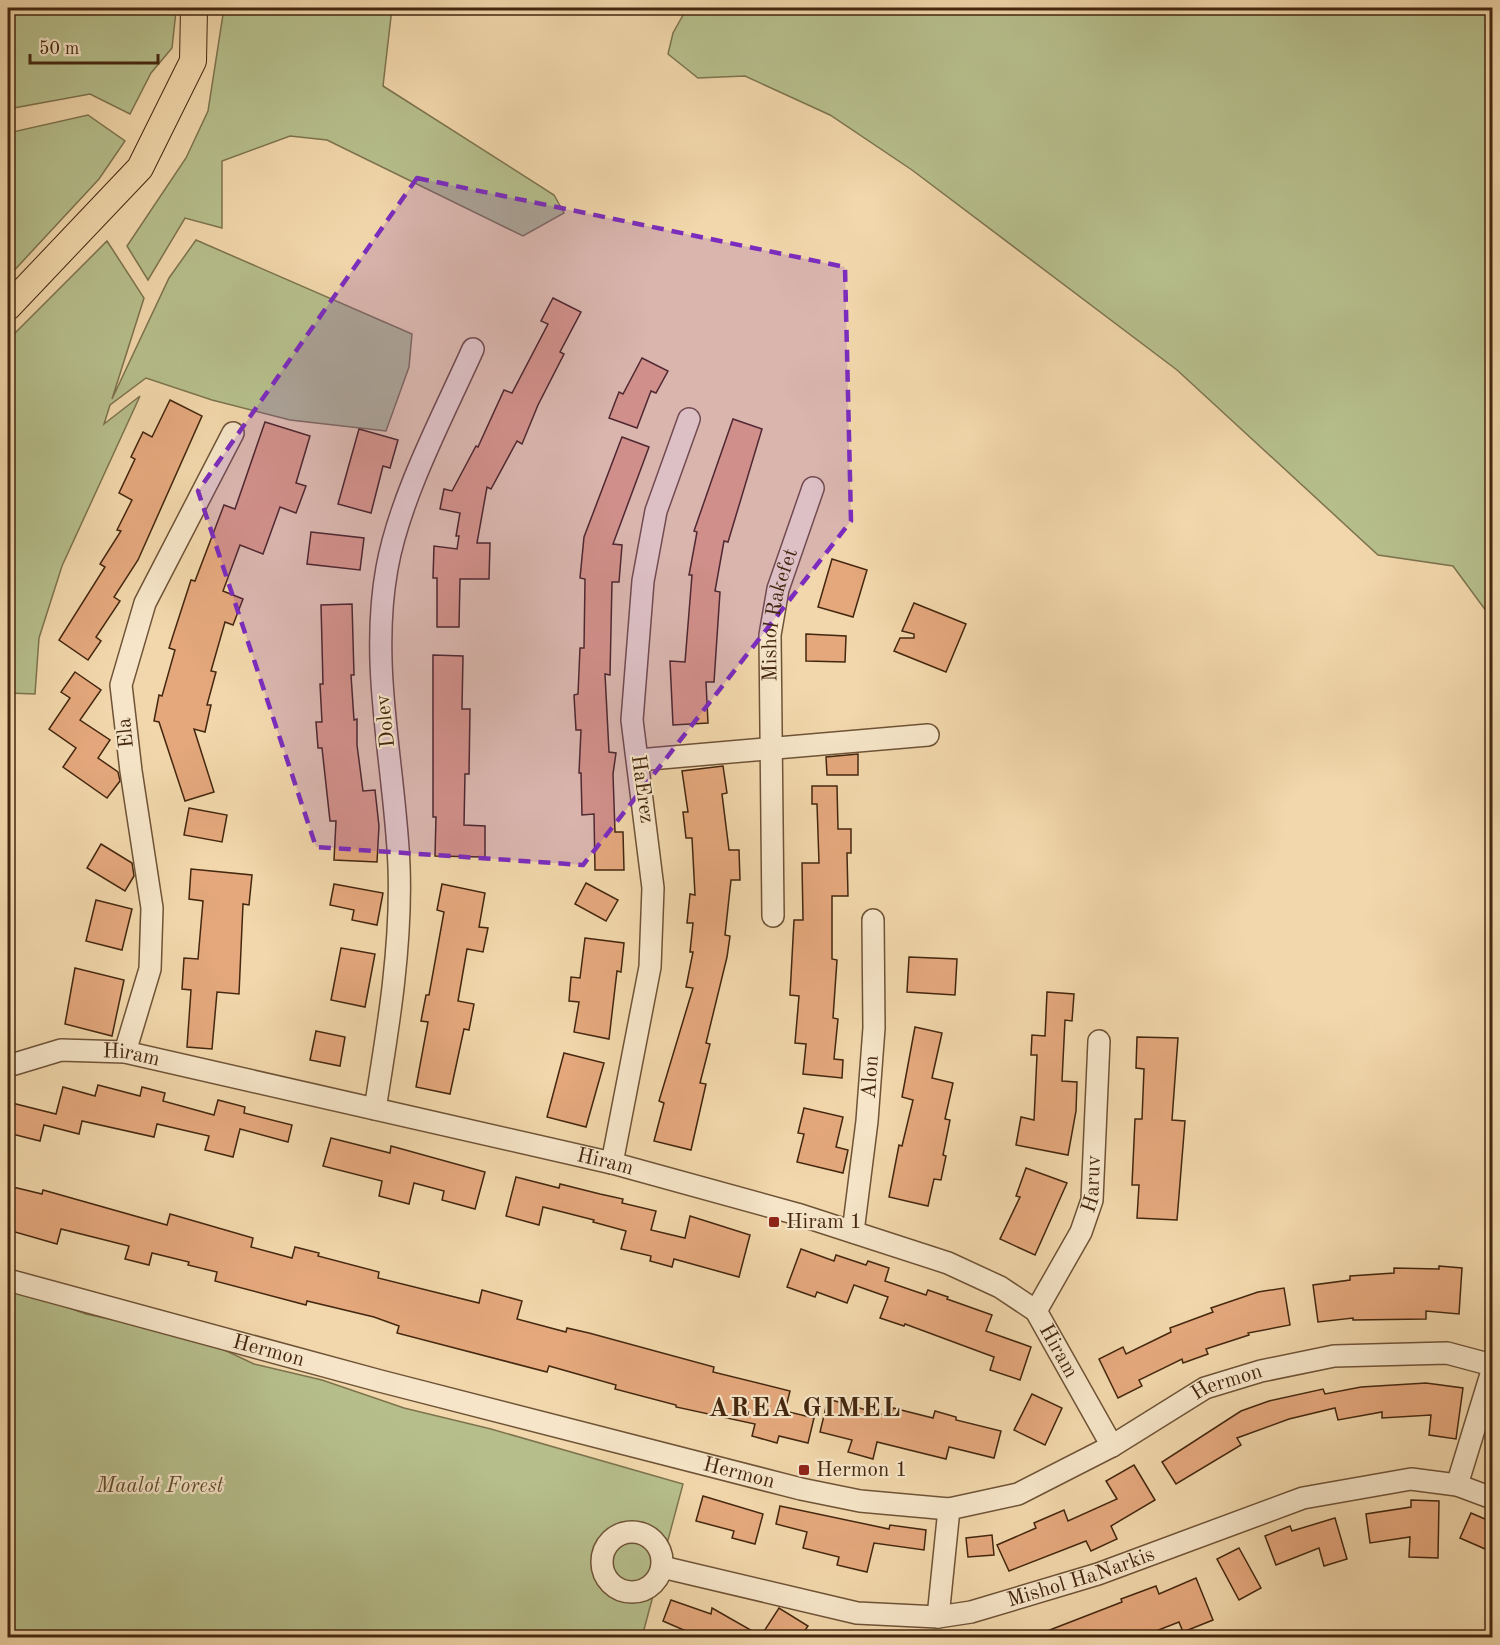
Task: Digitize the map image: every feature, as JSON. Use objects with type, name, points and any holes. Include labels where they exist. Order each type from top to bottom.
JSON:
[{"type":"main road","points":[[8,307],[140,168],[193,61],[194,8]]},
{"type":"street","name":"Dolev","points":[[375,1109],[388,1031],[399,867],[381,686],[382,610],[387,567],[409,497],[473,349]]},
{"type":"street","name":"HaErez","points":[[612,1163],[650,967],[653,888],[632,720],[643,581],[657,511],[689,420]]},
{"type":"street","name":"Ela","points":[[125,1052],[150,969],[152,908],[131,771],[121,685],[145,603],[233,434]]},
{"type":"street","name":"Mishol Rakefet","points":[[773,916],[770,635],[778,590],[813,488]]},
{"type":"street","points":[[638,760],[928,735]]},
{"type":"street","name":"Alon","points":[[854,1232],[867,1121],[874,1028],[873,920]]},
{"type":"street","name":"Haruv","points":[[1036,1311],[1081,1233],[1092,1200],[1099,1041]]},
{"type":"street","name":"Hiram","points":[[8,1066],[61,1050],[125,1052],[612,1163],[854,1232],[948,1263],[1000,1287],[1036,1311],[1112,1446]]},
{"type":"street","name":"Hermon","points":[[8,1280],[391,1384],[801,1489],[860,1501],[949,1509],[1018,1494],[1112,1446],[1205,1388],[1261,1371],[1334,1356],[1424,1353],[1447,1353],[1492,1365]]},
{"type":"street","points":[[1457,1485],[1492,1371]]},
{"type":"street","name":"Mishol HaNarkis","points":[[662,1567],[857,1612],[938,1617],[971,1612],[1098,1574],[1303,1498],[1411,1479],[1457,1485],[1492,1498]]},
{"type":"street","points":[[938,1617],[949,1509]]},
{"type":"highlighted area","points":[[417,178],[845,267],[851,521],[583,865],[316,847],[198,491]]},
{"type":"green space","points":[[8,8],[170,8],[176,11],[172,48],[151,73],[130,114],[90,94],[8,109]]},
{"type":"green space","points":[[224,8],[392,8],[383,86],[554,195],[564,213],[523,236],[327,140],[290,136],[222,161],[222,228],[185,218],[148,280],[127,246],[186,158],[208,111]]},
{"type":"green space","points":[[687,8],[1492,8],[1492,619],[1453,566],[1378,555],[1177,370],[912,170],[830,115],[745,76],[698,78],[668,54],[673,33]]},
{"type":"green space","points":[[88,115],[125,141],[99,179],[8,277],[8,133]]},
{"type":"green space","points":[[196,240],[412,334],[409,367],[386,431],[290,420],[212,400],[146,378],[110,405],[104,424],[140,396],[62,566],[39,638],[35,694],[8,693],[8,340],[107,241],[144,298],[112,399],[169,278]]},
{"type":"green space","name":"Maalot Forest","points":[[8,1286],[86,1314],[201,1339],[254,1364],[322,1380],[404,1408],[491,1429],[683,1484],[642,1637],[8,1638]]},
{"type":"building","points":[[553,298],[581,312],[560,352],[564,354],[538,405],[522,444],[517,441],[491,489],[487,487],[477,543],[490,543],[489,579],[460,579],[459,627],[437,627],[437,578],[433,578],[434,546],[457,549],[459,536],[456,536],[460,513],[440,509],[444,489],[452,491],[476,446],[478,447],[504,390],[512,393],[548,324],[541,321]]},
{"type":"building","points":[[642,358],[668,371],[656,393],[651,391],[637,428],[609,418],[619,392],[623,394]]},
{"type":"building","points":[[170,400],[202,416],[138,560],[114,597],[120,601],[96,637],[101,641],[88,660],[59,640],[105,567],[100,564],[121,531],[117,530],[132,500],[119,493],[135,459],[131,457],[143,432],[152,437]]},
{"type":"building","points":[[733,419],[762,429],[728,542],[724,541],[715,591],[720,592],[714,682],[706,682],[708,723],[673,725],[670,661],[685,662],[692,575],[689,575],[697,532],[694,531]]},
{"type":"building","points":[[265,422],[310,436],[296,483],[306,486],[296,513],[280,507],[263,554],[240,545],[223,591],[243,599],[233,625],[225,622],[211,671],[216,672],[207,705],[211,705],[205,732],[194,729],[214,792],[185,801],[159,722],[154,721],[159,695],[162,696],[175,650],[169,648],[191,580],[195,581],[224,505],[235,509]]},
{"type":"building","points":[[359,429],[398,440],[390,468],[383,466],[371,513],[338,504]]},
{"type":"building","points":[[622,437],[649,447],[613,544],[622,545],[619,582],[612,582],[610,675],[605,674],[609,752],[616,753],[613,774],[615,832],[623,832],[624,870],[595,870],[594,814],[582,815],[581,773],[579,773],[581,730],[576,730],[574,695],[578,694],[580,648],[584,648],[585,579],[580,578],[584,537]]},
{"type":"building","points":[[311,532],[364,538],[360,570],[307,564]]},
{"type":"building","points":[[832,559],[867,570],[853,617],[818,607]]},
{"type":"building","points":[[914,603],[966,624],[946,672],[894,651],[900,638],[914,638],[914,634],[902,631]]},
{"type":"building","points":[[352,604],[354,675],[351,675],[354,720],[357,719],[357,745],[363,791],[375,790],[379,826],[377,862],[334,860],[336,821],[330,821],[322,748],[318,748],[316,722],[322,722],[320,684],[323,684],[321,605]]},
{"type":"building","points":[[806,634],[846,636],[845,662],[806,661]]},
{"type":"building","points":[[433,655],[463,656],[462,709],[470,709],[469,774],[465,774],[464,825],[485,826],[485,857],[435,856]]},
{"type":"building","points":[[75,672],[101,690],[80,720],[110,740],[98,758],[118,772],[120,781],[107,798],[63,767],[76,748],[49,729],[70,698],[61,692]]},
{"type":"building","points":[[858,754],[858,775],[827,775],[826,757]]},
{"type":"building","points":[[723,766],[727,793],[722,794],[729,850],[739,850],[740,880],[731,880],[725,935],[730,936],[727,957],[706,1043],[710,1044],[700,1083],[706,1084],[691,1150],[654,1141],[664,1103],[659,1101],[693,988],[686,987],[693,952],[690,952],[693,923],[687,923],[690,894],[695,895],[692,838],[686,838],[683,812],[688,812],[682,771]]},
{"type":"building","points":[[812,786],[837,786],[838,829],[851,829],[851,853],[847,853],[848,896],[832,896],[832,959],[837,960],[833,1018],[838,1019],[834,1059],[843,1060],[842,1078],[803,1074],[806,1044],[795,1043],[799,996],[790,995],[794,920],[803,920],[802,863],[819,863],[817,804],[812,804]]},
{"type":"building","points":[[189,808],[227,815],[222,842],[184,835]]},
{"type":"building","points":[[101,844],[132,863],[134,876],[125,891],[87,868]]},
{"type":"building","points":[[191,869],[252,875],[249,905],[243,904],[239,994],[217,992],[212,1049],[187,1047],[191,990],[182,989],[184,958],[198,959],[203,901],[189,899]]},
{"type":"building","points":[[586,883],[618,900],[606,921],[575,904]]},
{"type":"building","points":[[334,884],[383,893],[377,925],[352,920],[354,910],[330,905]]},
{"type":"building","points":[[442,884],[485,893],[479,927],[488,928],[483,952],[467,949],[458,1001],[474,1004],[469,1030],[464,1029],[450,1094],[416,1087],[428,1022],[421,1021],[426,995],[429,995],[444,912],[437,910]]},
{"type":"building","points":[[96,900],[132,909],[122,950],[86,941]]},
{"type":"building","points":[[585,938],[624,943],[621,972],[617,971],[609,1039],[574,1032],[579,1002],[569,1001],[571,977],[580,978]]},
{"type":"building","points":[[341,948],[375,954],[365,1007],[331,1000]]},
{"type":"building","points":[[909,957],[957,959],[955,995],[907,992]]},
{"type":"building","points":[[75,968],[124,980],[112,1036],[65,1024]]},
{"type":"building","points":[[1047,992],[1074,994],[1072,1021],[1065,1020],[1062,1081],[1077,1082],[1076,1111],[1068,1155],[1016,1145],[1021,1117],[1034,1120],[1037,1055],[1031,1055],[1032,1035],[1045,1036]]},
{"type":"building","points":[[915,1027],[942,1033],[932,1078],[953,1083],[945,1119],[950,1120],[943,1155],[946,1156],[941,1180],[934,1179],[928,1206],[889,1197],[899,1145],[902,1146],[913,1100],[902,1097]]},
{"type":"building","points":[[316,1031],[345,1037],[340,1066],[310,1060]]},
{"type":"building","points":[[1137,1037],[1178,1038],[1172,1120],[1185,1121],[1177,1220],[1137,1218],[1139,1185],[1132,1185],[1135,1119],[1142,1119],[1144,1069],[1136,1068]]},
{"type":"building","points":[[564,1053],[604,1063],[586,1127],[547,1117]]},
{"type":"building","points":[[98,1085],[140,1096],[142,1087],[165,1093],[163,1101],[214,1115],[218,1100],[245,1107],[244,1113],[292,1125],[288,1142],[240,1129],[233,1157],[205,1150],[209,1136],[157,1124],[154,1137],[82,1121],[79,1134],[44,1125],[40,1141],[8,1133],[8,1102],[56,1114],[63,1087],[95,1096]]},
{"type":"building","points":[[804,1108],[843,1117],[836,1147],[848,1150],[843,1173],[797,1162],[804,1134],[798,1133]]},
{"type":"building","points":[[331,1138],[390,1153],[391,1146],[485,1172],[475,1209],[442,1200],[444,1191],[414,1183],[409,1204],[379,1196],[382,1181],[323,1166]]},
{"type":"building","points":[[1026,1168],[1067,1183],[1035,1255],[1000,1239],[1020,1197],[1016,1196]]},
{"type":"building","points":[[516,1177],[559,1188],[560,1184],[623,1199],[622,1203],[656,1211],[651,1230],[685,1238],[690,1216],[750,1235],[739,1277],[674,1259],[672,1267],[650,1261],[651,1256],[621,1249],[626,1231],[593,1222],[594,1220],[543,1207],[539,1225],[506,1216]]},
{"type":"building","points":[[13,1187],[42,1194],[43,1190],[167,1225],[170,1214],[253,1238],[251,1247],[292,1258],[295,1247],[319,1253],[318,1256],[379,1272],[378,1278],[479,1303],[482,1290],[522,1301],[517,1319],[566,1332],[567,1328],[589,1333],[714,1367],[713,1372],[790,1391],[785,1411],[814,1418],[808,1443],[779,1436],[777,1443],[752,1436],[755,1424],[676,1407],[676,1405],[615,1389],[616,1385],[549,1366],[547,1372],[397,1333],[399,1326],[374,1317],[307,1301],[306,1305],[215,1281],[217,1272],[188,1265],[189,1262],[152,1253],[149,1265],[125,1259],[129,1246],[61,1229],[57,1244],[8,1230],[8,1207]]},
{"type":"building","points":[[801,1249],[834,1261],[836,1255],[866,1265],[868,1261],[889,1268],[885,1281],[926,1295],[928,1290],[992,1315],[986,1331],[1031,1347],[1020,1380],[990,1370],[994,1357],[905,1324],[904,1326],[880,1318],[888,1297],[854,1285],[847,1303],[817,1292],[815,1297],[787,1287]]},
{"type":"building","points":[[1439,1266],[1462,1268],[1459,1314],[1426,1311],[1426,1319],[1353,1320],[1353,1318],[1318,1322],[1313,1285],[1350,1280],[1350,1276],[1394,1273],[1394,1268],[1439,1269]]},
{"type":"building","points":[[1284,1288],[1290,1325],[1248,1333],[1249,1335],[1206,1349],[1208,1354],[1183,1363],[1182,1359],[1139,1380],[1142,1386],[1118,1398],[1099,1359],[1123,1347],[1126,1354],[1171,1332],[1170,1328],[1213,1312],[1211,1308],[1258,1292]]},
{"type":"building","points":[[1426,1383],[1463,1388],[1456,1439],[1429,1435],[1431,1415],[1382,1418],[1382,1412],[1338,1420],[1335,1408],[1289,1419],[1237,1438],[1241,1445],[1176,1484],[1162,1462],[1241,1411],[1269,1401],[1323,1389],[1325,1394],[1361,1387]]},
{"type":"building","points":[[1032,1394],[1062,1408],[1045,1445],[1014,1430]]},
{"type":"building","points":[[828,1399],[891,1417],[893,1408],[933,1418],[935,1411],[956,1417],[956,1420],[1001,1431],[994,1458],[949,1447],[946,1459],[877,1442],[873,1459],[848,1452],[852,1440],[820,1432]]},
{"type":"building","points":[[1134,1465],[1155,1500],[1111,1526],[1117,1539],[1091,1551],[1086,1541],[1009,1571],[997,1545],[1036,1528],[1034,1523],[1064,1510],[1068,1521],[1117,1499],[1106,1481]]},
{"type":"building","points":[[703,1496],[763,1514],[755,1544],[732,1538],[734,1531],[696,1521]]},
{"type":"building","points":[[1411,1500],[1439,1501],[1438,1558],[1409,1557],[1410,1537],[1370,1543],[1366,1514],[1411,1507]]},
{"type":"building","points":[[780,1506],[889,1529],[890,1525],[926,1530],[924,1550],[874,1543],[867,1572],[837,1565],[839,1557],[803,1548],[807,1532],[776,1524]]},
{"type":"building","points":[[1471,1513],[1492,1522],[1492,1552],[1460,1538]]},
{"type":"building","points":[[1335,1518],[1347,1559],[1324,1566],[1319,1548],[1276,1565],[1265,1536],[1290,1526],[1292,1531]]},
{"type":"building","points":[[992,1535],[994,1555],[968,1557],[966,1538]]},
{"type":"building","points":[[1239,1548],[1261,1588],[1239,1600],[1217,1559]]},
{"type":"building","points":[[1196,1578],[1213,1620],[1183,1632],[1179,1622],[1138,1638],[1029,1638],[1122,1602],[1121,1599],[1156,1586],[1159,1594]]},
{"type":"building","points":[[671,1600],[711,1614],[712,1608],[761,1636],[779,1608],[808,1626],[800,1638],[702,1638],[663,1621]]},
{"type":"place","name":"Hiram 1","points":[[774,1222]]},
{"type":"place","name":"Hermon 1","points":[[804,1470]]},
{"type":"district","name":"AREA GIMEL","points":[[805,1408]]}]
